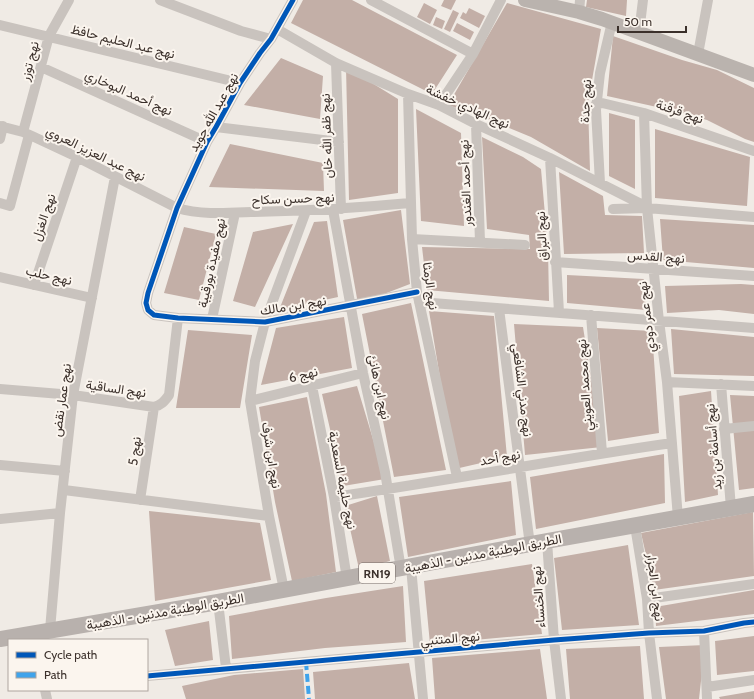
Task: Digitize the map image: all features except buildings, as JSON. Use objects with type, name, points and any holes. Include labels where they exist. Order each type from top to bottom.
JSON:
[{"type":"main road","points":[[525,0],[579,6],[639,33],[754,75]]},
{"type":"main road","name":"الطريق الوطنية مدنين - الذهيبة","points":[[0,639],[34,636],[50,630],[347,579],[754,504]]},
{"type":"street","name":"نهج توزر","points":[[0,204],[10,206],[49,36],[69,0]]},
{"type":"street","points":[[160,0],[241,31],[271,39]]},
{"type":"street","name":"نهج عبد الله جويد","points":[[148,310],[146,303],[148,293],[178,208],[207,142],[240,83],[271,39],[293,0]]},
{"type":"street","points":[[371,0],[473,54]]},
{"type":"street","points":[[439,105],[473,54],[501,0]]},
{"type":"street","points":[[639,33],[643,0]]},
{"type":"street","points":[[698,54],[708,0]]},
{"type":"street","name":"نهج جدة","points":[[600,183],[596,104],[600,73],[612,22]]},
{"type":"street","name":"نهج عبد الحليم حافظ","points":[[0,25],[240,83]]},
{"type":"street","name":"نهج الهادي خفشة","points":[[277,29],[336,63],[408,94],[439,105],[476,124],[550,158],[647,207],[754,217]]},
{"type":"street","name":"نهج ظفر الله خان","points":[[336,63],[339,142],[337,209]]},
{"type":"street","name":"نهج أحمد البوخاري","points":[[41,67],[207,142]]},
{"type":"street","name":"نهج الرمثا","points":[[408,94],[410,203],[412,239],[419,302],[457,477]]},
{"type":"street","name":"نهج قرقنة","points":[[596,104],[602,103],[644,113],[754,151]]},
{"type":"street","name":"نهج عمر دودي","points":[[644,113],[647,207],[667,382],[678,518]]},
{"type":"street","name":"نهج أحمد الغندور","points":[[476,124],[480,242]]},
{"type":"street","points":[[0,139],[2,126]]},
{"type":"street","name":"نهج عبد العزيز العروي","points":[[2,126],[26,133],[178,208]]},
{"type":"street","points":[[216,127],[339,142]]},
{"type":"street","name":"نهج الغزل","points":[[34,285],[77,157]]},
{"type":"street","name":"نهج البراق","points":[[550,158],[559,312]]},
{"type":"street","name":"نهج عمار نقض","points":[[50,630],[60,513],[64,490],[73,395],[115,177]]},
{"type":"street","name":"نهج حسن سكاح","points":[[178,208],[188,212],[235,213],[306,211],[410,203]]},
{"type":"street","points":[[613,209],[647,207]]},
{"type":"street","name":"نهج ابن هانئ","points":[[337,209],[350,306],[387,489],[406,568],[420,652],[423,699]]},
{"type":"street","name":"نهج ابن شرف","points":[[284,590],[268,516],[250,402],[255,360],[265,322],[306,211]]},
{"type":"street","name":"نهج مفيدة بورقيبة","points":[[212,319],[235,213]]},
{"type":"street","points":[[412,239],[525,245]]},
{"type":"street","name":"نهج القدس","points":[[555,262],[754,276]]},
{"type":"street","name":"نهج حلب","points":[[0,277],[92,298]]},
{"type":"street","name":"نهج ابن مالك","points":[[148,310],[154,315],[178,318],[265,322],[418,292]]},
{"type":"street","points":[[419,302],[754,328]]},
{"type":"street","name":"نهج مدني الشافعي","points":[[499,309],[530,545]]},
{"type":"street","name":"نهج محمد العويني","points":[[591,316],[602,453]]},
{"type":"street","name":"نهج الساقية","points":[[0,389],[73,395],[154,407],[164,402],[169,395],[178,318]]},
{"type":"street","name":"نهج 6","points":[[250,402],[363,373]]},
{"type":"street","points":[[667,382],[754,386]]},
{"type":"street","name":"نهج أسامة بن زيد","points":[[721,384],[731,508]]},
{"type":"street","name":"نهج حليمة السعدية","points":[[312,386],[334,497],[347,579]]},
{"type":"street","name":"نهج 5","points":[[140,500],[154,407]]},
{"type":"street","points":[[724,429],[754,426]]},
{"type":"street","name":"نهج أحد","points":[[334,497],[672,443]]},
{"type":"street","points":[[0,465],[65,471]]},
{"type":"street","points":[[64,490],[268,516]]},
{"type":"street","points":[[0,519],[60,513]]},
{"type":"street","name":"نهج ابن الجزار","points":[[635,526],[647,599],[649,632],[657,699]]},
{"type":"street","name":"نهج الخنساء","points":[[547,541],[554,640],[561,699]]},
{"type":"street","points":[[647,599],[754,584]]},
{"type":"street","points":[[218,602],[226,668]]},
{"type":"street","name":"نهج المتنبي","points":[[148,676],[649,632],[704,630],[754,622]]},
{"type":"street","points":[[704,630],[707,699]]},
{"type":"street","points":[[707,687],[754,680]]},
{"type":"marked path","points":[[306,662],[309,699]]},
{"type":"cycle path","points":[[293,0],[271,39],[240,83],[207,142],[177,208],[148,293],[146,303],[148,310],[154,315],[178,318],[265,322],[417,292]]},
{"type":"cycle path","points":[[148,676],[554,640],[649,633],[704,631],[754,622]]}]
